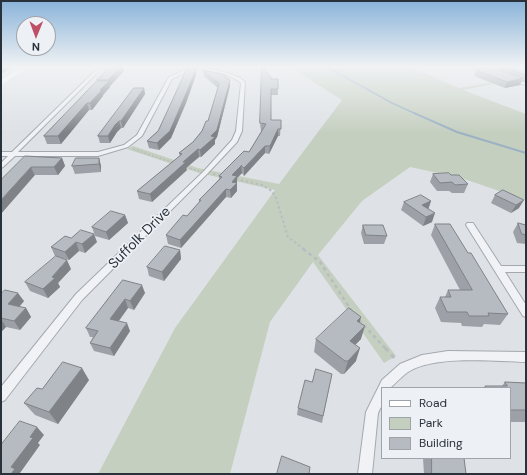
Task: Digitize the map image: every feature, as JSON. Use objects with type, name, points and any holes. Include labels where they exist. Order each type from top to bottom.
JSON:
[{"type":"street","points":[[1,166],[79,89]]},
{"type":"street","points":[[1,154],[98,154],[126,146],[139,136],[164,89]]},
{"type":"street","name":"Suffolk Drive","points":[[1,396],[80,297],[206,172],[235,141],[239,131],[242,89]]},
{"type":"street","points":[[470,224],[526,313]]},
{"type":"street","points":[[498,269],[526,269]]},
{"type":"street","points":[[384,387],[404,368],[422,360],[436,357],[526,357]]},
{"type":"street","points":[[365,474],[372,412],[381,395]]},
{"type":"path","points":[[126,146],[175,163]]},
{"type":"path","points":[[181,165],[228,177]]},
{"type":"path","points":[[236,179],[262,185],[272,191],[276,198],[288,237],[320,262],[345,303],[354,313]]},
{"type":"path","points":[[358,318],[404,368]]},
{"type":"green space","points":[[325,89],[467,89],[463,90],[526,114],[526,200],[461,178],[410,167],[362,201],[318,255],[396,356],[384,363],[313,262],[270,322],[230,474],[98,474],[175,328],[275,190],[199,173],[127,149],[133,146],[198,168],[279,184],[342,100]]},
{"type":"building","points":[[89,89],[102,90],[90,103],[87,103],[58,136],[44,136]]},
{"type":"building","points":[[133,89],[143,89],[121,121],[115,125],[108,136],[98,136]]},
{"type":"building","points":[[178,89],[188,89],[170,131],[157,143],[147,141],[158,131]]},
{"type":"building","points":[[217,89],[228,89],[217,130],[211,136],[215,137],[183,162],[186,162],[150,194],[137,191],[182,154],[179,153],[193,142],[202,131],[206,121],[208,121]]},
{"type":"building","points":[[261,89],[271,89],[271,120],[281,120],[281,129],[278,129],[270,146],[265,146],[244,168],[241,166],[232,175],[237,176],[232,182],[237,183],[230,190],[226,189],[180,240],[166,235],[183,215],[187,216],[201,200],[199,200],[222,177],[219,176],[244,151],[249,152],[266,124],[260,123]]},
{"type":"building","points":[[25,156],[62,158],[54,167],[31,167],[1,200],[1,180]]},
{"type":"building","points":[[76,158],[99,158],[99,164],[72,166]]},
{"type":"building","points":[[449,173],[451,175],[459,175],[468,184],[455,185],[452,182],[440,183],[433,174]]},
{"type":"building","points":[[503,190],[524,200],[516,205],[495,195]]},
{"type":"building","points":[[421,195],[431,201],[422,205],[435,213],[426,217],[404,202]]},
{"type":"building","points":[[111,211],[125,215],[106,232],[92,227]]},
{"type":"building","points":[[518,223],[526,225],[526,235],[522,234]]},
{"type":"building","points":[[435,224],[450,224],[468,253],[471,253],[508,314],[488,313],[489,316],[469,316],[467,312],[447,312],[440,297],[451,297],[448,290],[472,290]]},
{"type":"building","points":[[363,225],[383,225],[387,236],[366,235]]},
{"type":"building","points":[[81,230],[94,234],[82,244],[76,242],[65,252],[51,247],[65,236],[71,238]]},
{"type":"building","points":[[165,246],[180,250],[162,272],[147,267]]},
{"type":"building","points":[[56,256],[67,260],[52,277],[55,278],[43,289],[25,282]]},
{"type":"building","points":[[123,280],[142,285],[130,301],[125,299],[110,319],[127,323],[110,348],[90,343],[98,331],[86,328]]},
{"type":"building","points":[[5,290],[18,293],[8,304],[26,308],[14,321],[1,318],[1,294]]},
{"type":"building","points":[[349,308],[361,317],[357,321],[365,326],[350,341],[360,348],[348,361],[345,361],[316,339]]},
{"type":"building","points":[[63,362],[82,368],[49,412],[24,403],[37,388],[42,389]]},
{"type":"building","points":[[316,369],[332,374],[323,416],[298,408],[305,380],[312,382]]},
{"type":"building","points":[[505,382],[526,383],[526,410],[511,410],[511,387],[485,386],[507,386]]},
{"type":"building","points":[[20,421],[37,427],[30,437],[33,438],[11,467],[15,469],[11,474],[1,474],[1,445]]},
{"type":"building","points":[[282,456],[310,467],[309,474],[277,474]]},
{"type":"building","points":[[432,459],[464,459],[466,474],[432,474]]},
{"type":"waterway","points":[[367,89],[416,114]]},
{"type":"waterway","points":[[414,113],[457,132],[526,153]]}]
